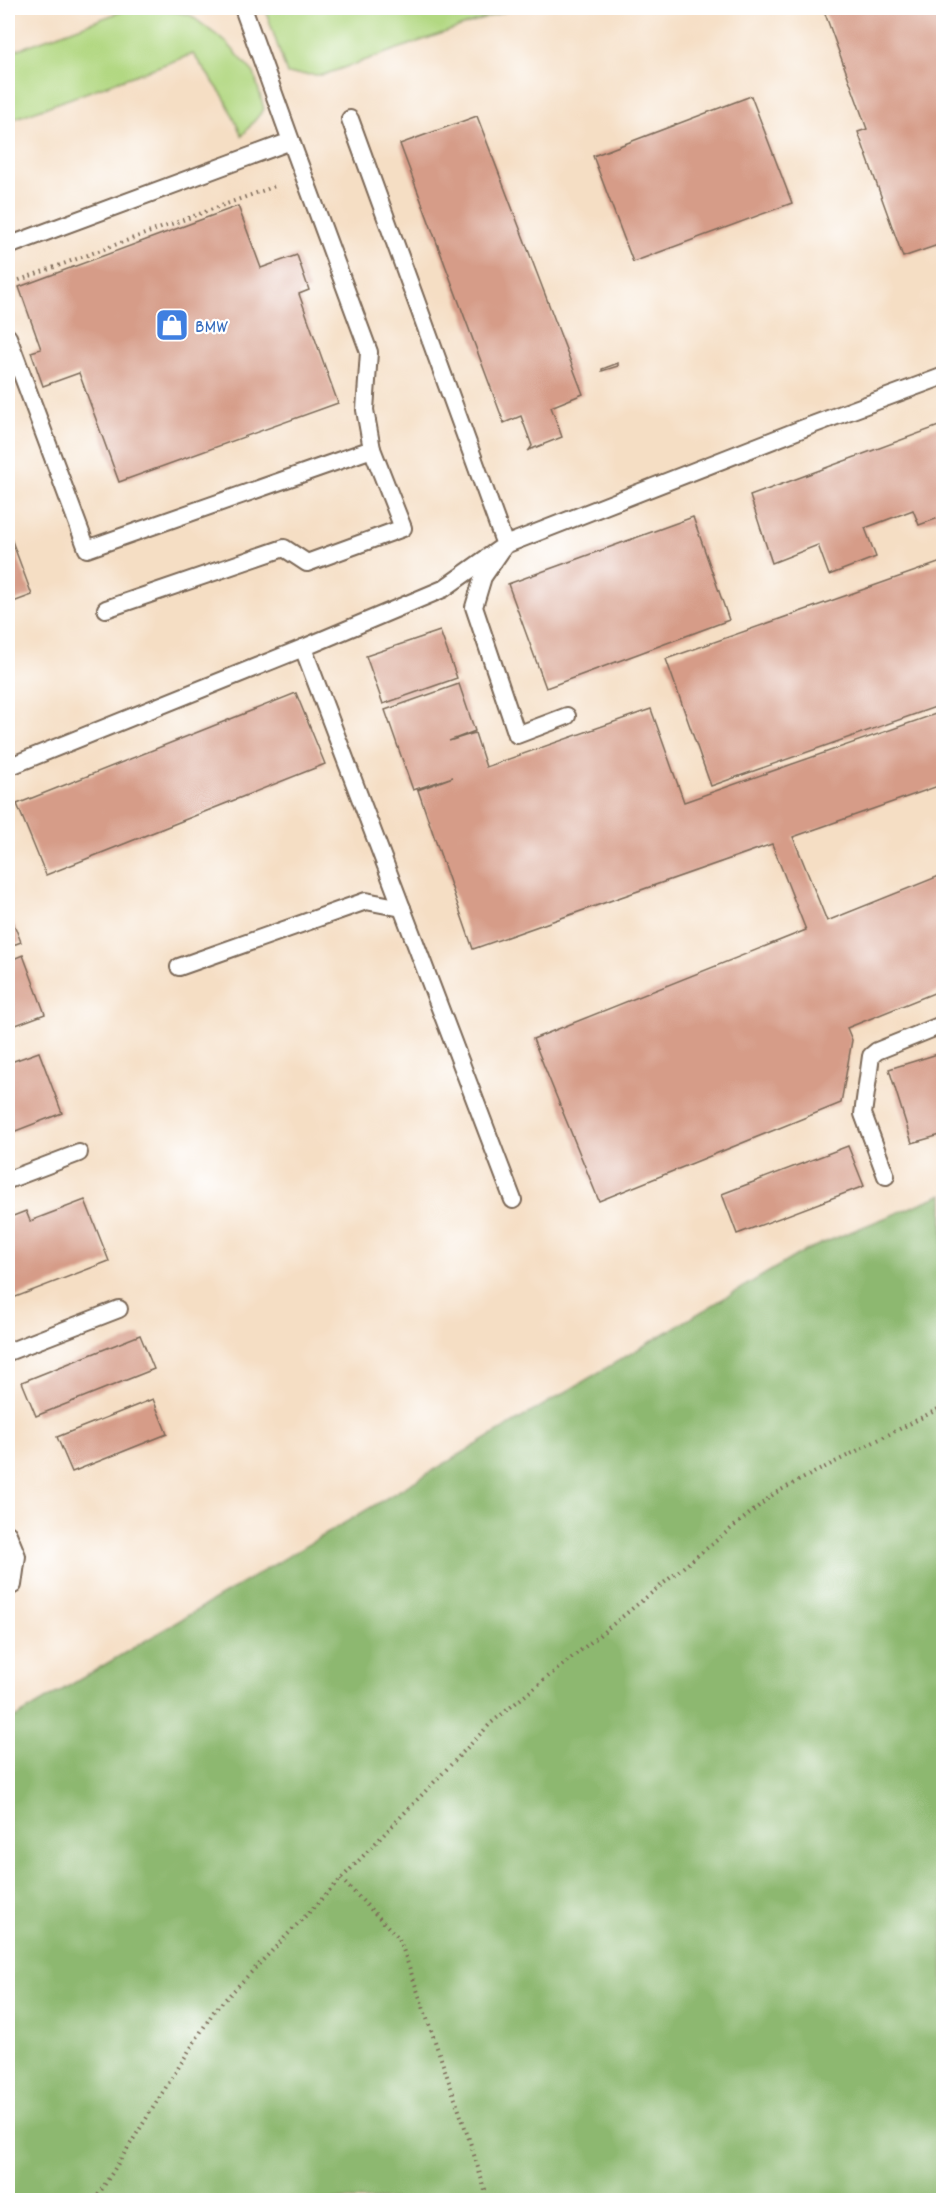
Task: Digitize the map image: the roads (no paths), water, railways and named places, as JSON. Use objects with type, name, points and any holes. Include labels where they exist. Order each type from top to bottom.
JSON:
[{"type":"lane","points":[[106,609],[284,548],[307,563],[403,528],[372,449],[365,410],[369,352],[243,8]]},
{"type":"lane","points":[[350,119],[505,545]]},
{"type":"lane","points":[[8,246],[291,141]]},
{"type":"lane","points":[[8,337],[87,549],[372,449]]},
{"type":"lane","points":[[8,767],[443,589],[505,545],[944,376]]},
{"type":"lane","points":[[505,545],[483,577],[474,607],[517,735],[567,716]]},
{"type":"lane","points":[[303,648],[513,1200]]},
{"type":"lane","points":[[179,967],[366,901],[402,908]]},
{"type":"lane","points":[[886,1176],[863,1114],[871,1056],[877,1051],[944,1024]]},
{"type":"lane","points":[[8,1180],[79,1153]]},
{"type":"lane","points":[[8,1352],[119,1309]]},
{"type":"lane","points":[[8,1534],[17,1556],[13,1585],[8,1587]]},
{"type":"place","name":"BMW","points":[[172,325]]}]
